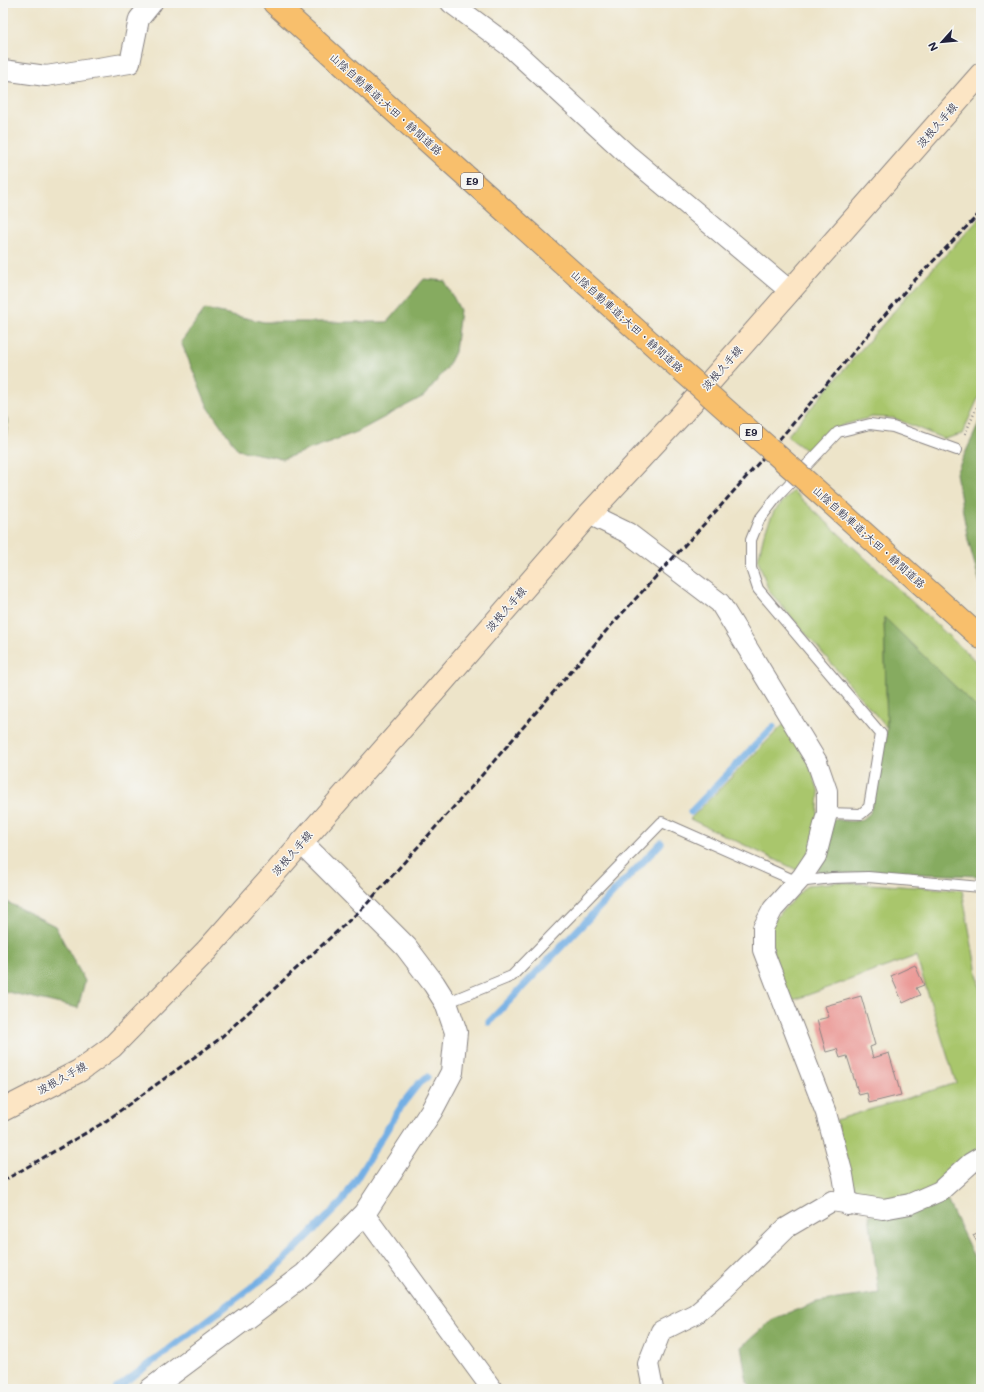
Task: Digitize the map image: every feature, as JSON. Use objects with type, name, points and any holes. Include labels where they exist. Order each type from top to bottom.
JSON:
[{"type":"highway","name":"山陰自動車道;大田・静間道路","points":[[274,3],[981,638]]},
{"type":"main road","name":"波根久手線","points":[[3,1110],[79,1071],[112,1048],[207,950],[589,514],[681,415],[981,74]]},
{"type":"street","points":[[3,70],[46,76],[130,63],[139,19],[152,3]]},
{"type":"street","points":[[451,3],[509,46],[629,156],[790,290]]},
{"type":"street","points":[[589,514],[628,533],[720,603],[817,762],[826,791],[827,813],[816,856],[798,882],[773,909],[763,928],[763,950],[826,1112],[843,1175],[848,1204]]},
{"type":"street","points":[[152,1389],[305,1274],[364,1214],[432,1110],[452,1072],[456,1032],[446,1003],[434,984],[406,947],[301,842]]},
{"type":"street","points":[[653,1389],[648,1364],[661,1331],[695,1314],[723,1290],[786,1228],[832,1201],[882,1208],[910,1204],[940,1191],[971,1163],[981,1157]]},
{"type":"street","points":[[364,1214],[492,1389]]},
{"type":"lane","points":[[827,813],[861,814],[869,807],[881,734],[758,589],[752,568],[751,540],[759,520],[776,498],[838,432],[870,424],[892,427],[957,450]]},
{"type":"lane","points":[[446,1003],[512,976],[662,822],[798,882],[832,878],[868,877],[981,887]]},
{"type":"path","points":[[957,450],[981,398]]},
{"type":"green space","points":[[981,217],[981,392],[962,434],[944,439],[894,418],[872,417],[843,425],[825,436],[811,454],[787,436],[907,296]]},
{"type":"green space","points":[[424,279],[445,281],[460,310],[455,352],[447,368],[424,396],[357,432],[283,459],[238,450],[208,407],[181,342],[205,309],[264,322],[387,322]]},
{"type":"green space","points":[[3,410],[8,422],[3,453]]},
{"type":"green space","points":[[981,419],[981,587],[968,540],[956,473]]},
{"type":"green space","points":[[793,491],[981,666],[981,712],[884,618],[887,728],[769,591],[758,560],[764,534],[774,511]]},
{"type":"green space","points":[[884,617],[981,712],[981,876],[892,873],[817,874],[833,819],[857,821],[866,817],[870,813],[887,728]]},
{"type":"green space","points":[[784,724],[810,765],[819,793],[816,838],[799,871],[690,819]]},
{"type":"green space","points":[[839,882],[962,890],[981,995],[981,1148],[941,1181],[923,1192],[908,1198],[890,1200],[865,1199],[854,1188],[836,1120],[956,1083],[916,956],[791,1001],[775,966],[769,925],[807,885]]},
{"type":"green space","points":[[3,900],[55,926],[85,981],[78,1008],[3,991]]},
{"type":"green space","points":[[946,1198],[977,1263],[981,1262],[981,1389],[753,1389],[747,1382],[741,1347],[773,1319],[817,1302],[879,1293],[869,1215]]},
{"type":"building","points":[[915,965],[924,985],[916,988],[920,995],[903,1003],[891,976]]},
{"type":"building","points":[[861,996],[875,1045],[870,1047],[873,1058],[889,1053],[901,1095],[869,1103],[867,1093],[859,1095],[847,1056],[840,1058],[837,1049],[826,1052],[817,1020],[829,1017],[825,1006]]},
{"type":"building","points":[[981,1231],[981,1249],[973,1235]]},
{"type":"waterway","points":[[691,812],[773,727]]},
{"type":"waterway","points":[[489,1022],[661,843]]},
{"type":"waterway","points":[[116,1389],[273,1271],[342,1202],[404,1102],[419,1083],[427,1077]]},
{"type":"railway","points":[[3,1181],[103,1123],[218,1040],[365,906],[476,782],[606,631],[717,510],[791,426],[911,284],[981,212]]}]
